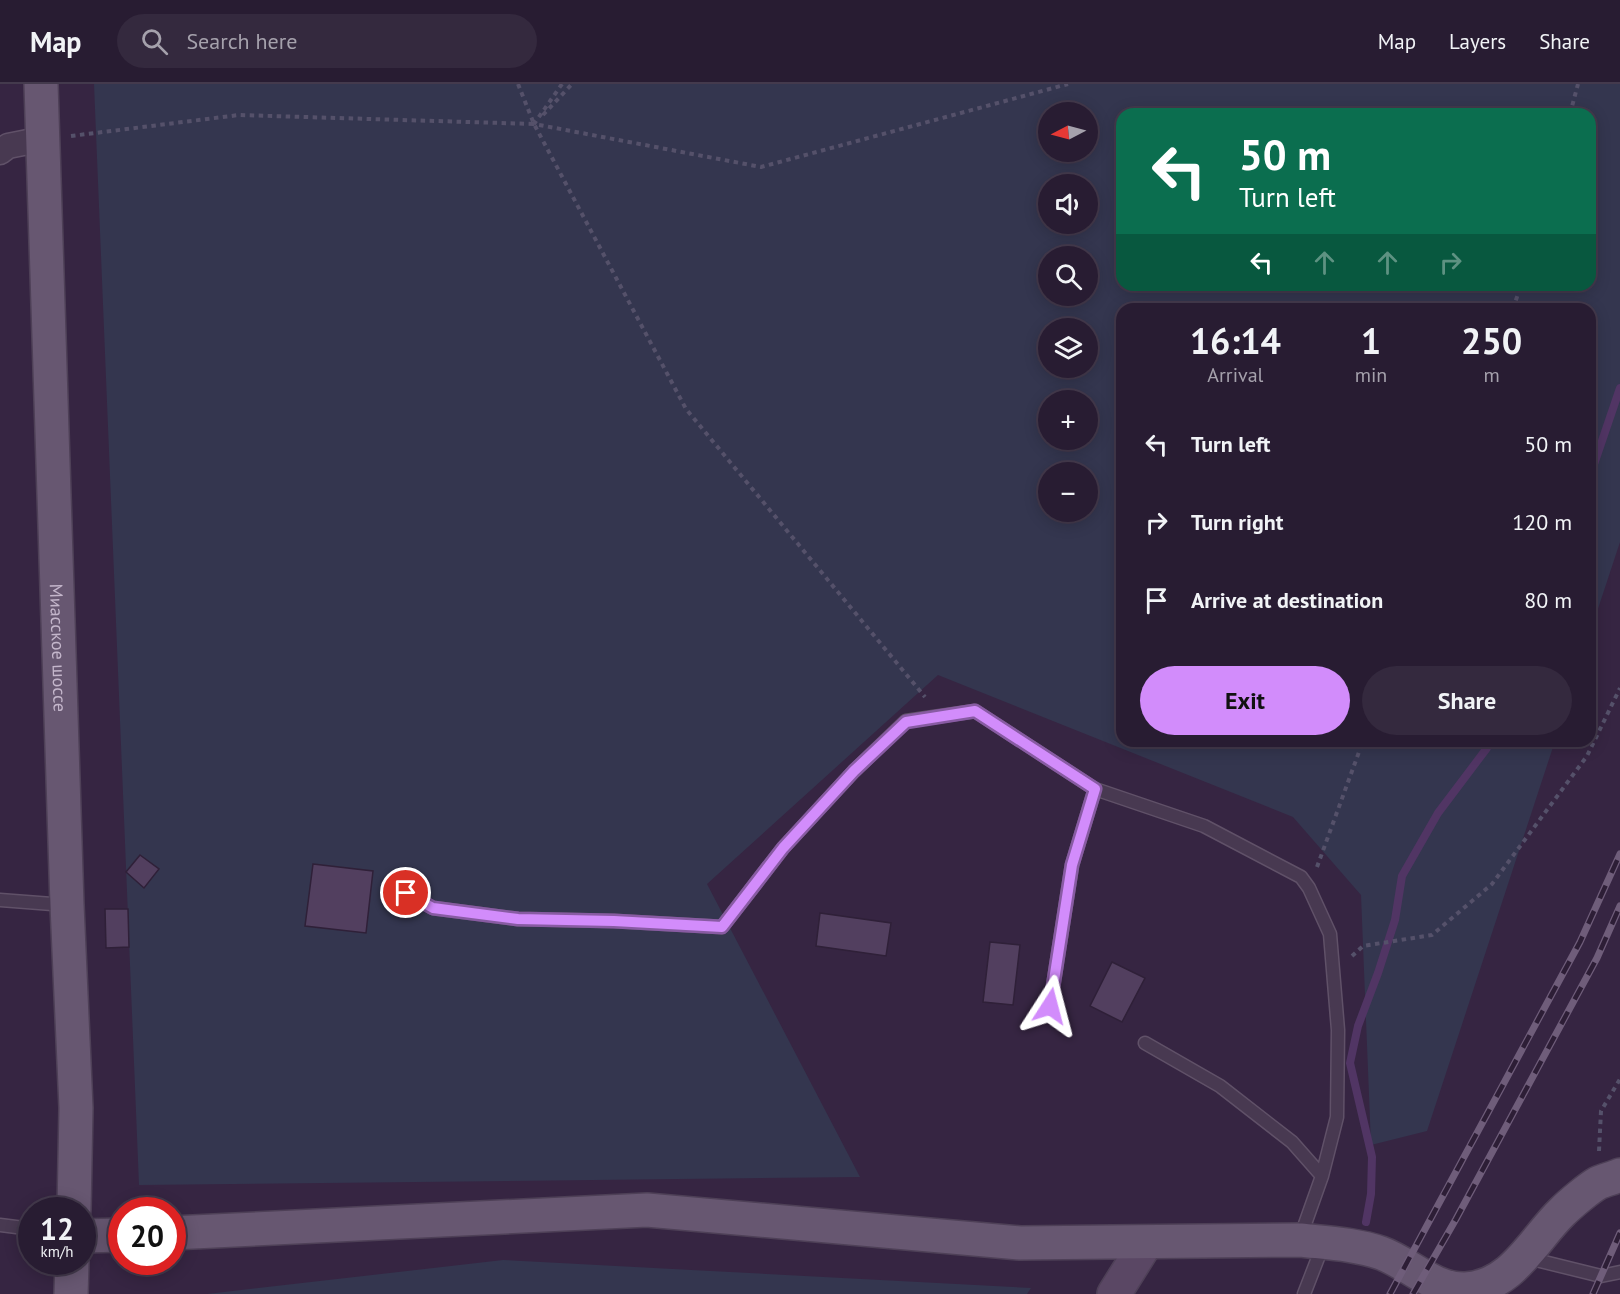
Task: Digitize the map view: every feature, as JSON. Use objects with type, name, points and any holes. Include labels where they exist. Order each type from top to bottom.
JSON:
[{"type":"main road","name":"Миасское шоссе","points":[[41,84],[67,905],[76,1108],[74,1197]]},
{"type":"main road","points":[[186,1232],[647,1210],[1020,1243],[1312,1241],[1342,1244],[1382,1254],[1445,1287],[1465,1289],[1484,1285],[1512,1272],[1563,1211],[1609,1179]]},
{"type":"main road","points":[[71,1294],[72,1275]]},
{"type":"street","points":[[0,152],[8,146],[44,139]]},
{"type":"street","points":[[1114,1294],[1146,1242]]},
{"type":"lane","points":[[406,893],[433,908],[518,919],[722,927],[783,848],[854,771],[906,722],[975,711],[1095,789],[1204,826],[1300,877],[1309,888],[1330,934],[1338,1030],[1338,1116],[1322,1176],[1304,1294]]},
{"type":"lane","points":[[1050,1006],[1072,865],[1095,789]]},
{"type":"lane","points":[[0,900],[67,905]]},
{"type":"lane","points":[[1145,1043],[1220,1086],[1292,1142],[1322,1176]]},
{"type":"lane","points":[[0,1225],[18,1227]]},
{"type":"lane","points":[[1512,1272],[1601,1276],[1620,1272]]},
{"type":"path","points":[[518,84],[534,123],[686,409],[941,716]]},
{"type":"path","points":[[534,123],[562,84]]},
{"type":"path","points":[[534,123],[572,84]]},
{"type":"path","points":[[44,139],[239,115],[534,123],[761,167],[1068,84]]},
{"type":"path","points":[[1572,108],[1578,84]]},
{"type":"path","points":[[1596,737],[1620,688]]},
{"type":"path","points":[[1309,888],[1361,747]]},
{"type":"path","points":[[1333,974],[1363,946],[1432,935],[1492,884],[1591,747]]},
{"type":"path","points":[[1609,1179],[1601,1111],[1620,1079]]},
{"type":"shaded area","points":[[94,84],[1620,84],[1620,542],[1596,615],[1596,303],[1116,303],[1116,746],[938,675],[707,884],[860,1177],[139,1185]]},
{"type":"shaded area","points":[[1118,747],[1553,747],[1427,1131],[1371,1145],[1361,895],[1293,817]]},
{"type":"shaded area","points":[[503,1260],[1031,1288],[1027,1294],[207,1294]]},
{"type":"building","points":[[140,855],[159,869],[144,888],[126,872]]},
{"type":"building","points":[[313,864],[373,871],[366,933],[305,926]]},
{"type":"building","points":[[105,909],[128,909],[129,947],[106,948]]},
{"type":"building","points":[[820,913],[891,923],[886,956],[816,946]]},
{"type":"building","points":[[990,942],[1020,945],[1013,1005],[983,1002]]},
{"type":"building","points":[[1112,962],[1145,978],[1122,1022],[1090,1006]]},
{"type":"waterway","points":[[1596,458],[1620,388]]},
{"type":"waterway","points":[[1366,1222],[1371,1194],[1372,1157],[1350,1063],[1358,1026],[1395,920],[1402,876],[1438,813],[1487,747]]},
{"type":"railway","points":[[1390,1294],[1580,942],[1620,854]]},
{"type":"railway","points":[[1413,1294],[1597,958],[1620,906]]},
{"type":"railway","points":[[1593,1294],[1620,1233]]},
{"type":"route","points":[[406,893],[433,908],[518,919],[722,927],[783,848],[854,771],[906,722],[975,711],[1095,789],[1072,865],[1050,1006]]}]
